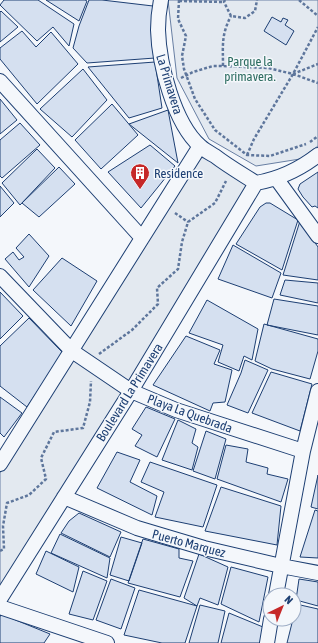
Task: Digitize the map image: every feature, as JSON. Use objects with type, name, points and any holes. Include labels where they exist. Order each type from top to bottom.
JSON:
[{"type":"street","name":"La Primavera","points":[[160,1],[158,28],[159,48],[168,85],[186,130],[200,146],[256,183]]},
{"type":"street","points":[[0,81],[142,238]]},
{"type":"street","points":[[2,458],[72,351],[200,146]]},
{"type":"street","points":[[256,183],[276,178],[307,163],[318,155]]},
{"type":"street","points":[[276,178],[318,236]]},
{"type":"street","name":"Boulevard La Primavera","points":[[0,599],[130,391],[256,183]]},
{"type":"street","name":"Playa La Quebrada","points":[[0,276],[72,351],[130,391],[176,410],[302,452]]},
{"type":"street","points":[[277,587],[302,452],[318,391]]},
{"type":"street","name":"Puerto Marquez","points":[[64,497],[137,528],[204,548],[318,573]]},
{"type":"street","points":[[0,606],[106,643]]},
{"type":"street","points":[[267,643],[270,627]]},
{"type":"path","points":[[179,0],[178,19],[186,36],[182,56],[186,75],[195,99],[215,130],[247,155],[270,156],[306,144],[318,136]]},
{"type":"path","points":[[230,16],[245,18],[255,11],[257,0]]},
{"type":"path","points":[[299,0],[318,16]]},
{"type":"path","points":[[160,1],[225,1],[230,16],[225,28],[223,43],[223,66]]},
{"type":"path","points":[[247,155],[254,138],[293,74],[318,27]]},
{"type":"path","points":[[293,74],[318,64]]},
{"type":"path","points":[[168,85],[186,75],[213,66],[268,68],[293,74],[318,83]]},
{"type":"path","points":[[87,362],[132,330],[158,304],[157,288],[178,269],[182,242],[188,222],[215,203],[232,168]]},
{"type":"path","points":[[0,551],[4,549],[3,526],[7,504],[29,495],[46,479],[41,458],[54,432],[83,428],[90,402],[91,381],[100,370]]},
{"type":"green space","name":"Parque la primavera.","points":[[168,0],[318,0],[318,146],[300,159],[256,166],[209,139],[177,78]]},
{"type":"green space","points":[[206,157],[247,184],[247,187],[0,593],[0,473],[73,355],[200,158]]},
{"type":"building","points":[[4,0],[38,0],[74,24],[69,46],[53,27],[37,41],[0,5]]},
{"type":"building","points":[[46,0],[85,0],[87,1],[79,21]]},
{"type":"building","points":[[89,0],[102,0],[153,6],[155,58],[87,63],[73,48],[79,26]]},
{"type":"building","points":[[1,11],[18,27],[0,42],[0,12]]},
{"type":"building","points":[[272,17],[281,22],[283,18],[288,20],[285,25],[294,31],[286,45],[264,31]]},
{"type":"building","points":[[22,31],[36,47],[51,32],[78,64],[37,104],[0,59],[0,48]]},
{"type":"building","points":[[155,62],[162,108],[129,118],[88,67]]},
{"type":"building","points":[[83,69],[107,100],[72,137],[40,109]]},
{"type":"building","points":[[0,99],[17,120],[0,134]]},
{"type":"building","points":[[112,104],[138,135],[101,169],[75,140]]},
{"type":"building","points":[[168,110],[178,163],[129,124]]},
{"type":"building","points":[[20,123],[40,145],[2,178],[0,176],[0,140]]},
{"type":"building","name":"Residence","points":[[150,145],[175,166],[141,208],[108,172]]},
{"type":"building","points":[[37,149],[55,168],[20,205],[2,183]]},
{"type":"building","points":[[59,167],[75,184],[39,217],[22,203]]},
{"type":"building","points":[[318,172],[318,208],[315,206],[312,207],[298,189],[300,184]]},
{"type":"building","points":[[0,186],[14,203],[0,217]]},
{"type":"building","points":[[266,203],[270,203],[298,220],[282,270],[236,244],[260,207]]},
{"type":"building","points":[[300,221],[318,247],[318,280],[283,275]]},
{"type":"building","points":[[29,234],[49,256],[29,287],[5,259],[13,252],[19,260],[24,257],[16,248]]},
{"type":"building","points":[[233,245],[281,273],[272,298],[218,279]]},
{"type":"building","points":[[62,258],[97,281],[71,326],[33,290]]},
{"type":"building","points":[[285,280],[318,283],[318,303],[280,295]]},
{"type":"building","points":[[0,292],[23,316],[0,339]]},
{"type":"building","points":[[274,299],[318,306],[318,335],[267,325]]},
{"type":"building","points":[[207,300],[258,329],[252,360],[244,356],[239,371],[218,362],[223,345],[189,333]]},
{"type":"building","points":[[29,318],[63,353],[27,407],[0,386],[0,346]]},
{"type":"building","points":[[264,324],[318,339],[318,351],[310,379],[272,369],[255,361]]},
{"type":"building","points":[[186,336],[220,350],[214,364],[232,370],[225,402],[213,403],[210,411],[153,385]]},
{"type":"building","points":[[245,360],[268,370],[248,413],[227,405]]},
{"type":"building","points":[[271,372],[312,384],[300,431],[252,413]]},
{"type":"building","points":[[0,397],[22,413],[4,437],[0,433]]},
{"type":"building","points":[[146,407],[175,419],[157,457],[135,446],[142,435],[132,429]]},
{"type":"building","points":[[178,420],[196,429],[192,443],[198,447],[192,470],[162,460]]},
{"type":"building","points":[[206,431],[226,439],[215,479],[193,471]]},
{"type":"building","points":[[226,445],[248,449],[246,462],[268,468],[267,474],[288,479],[281,502],[217,479]]},
{"type":"building","points":[[117,452],[140,460],[130,482],[157,496],[152,515],[97,488]]},
{"type":"building","points":[[150,462],[217,485],[203,527],[155,517],[164,492],[141,482]]},
{"type":"building","points":[[318,475],[318,509],[311,507]]},
{"type":"building","points":[[221,487],[281,506],[277,545],[205,531]]},
{"type":"building","points":[[315,510],[318,511],[318,558],[300,557]]},
{"type":"building","points":[[79,513],[121,532],[110,557],[61,533],[69,521]]},
{"type":"building","points":[[60,534],[110,558],[107,578],[51,553]]},
{"type":"building","points":[[121,537],[142,543],[129,581],[110,575]]},
{"type":"building","points":[[143,539],[179,549],[179,558],[193,561],[180,597],[128,583]]},
{"type":"building","points":[[46,551],[79,567],[73,592],[36,574]]},
{"type":"building","points":[[199,554],[228,567],[218,605],[200,598],[197,606],[184,598]]},
{"type":"building","points":[[231,567],[268,577],[266,587],[262,587],[262,607],[259,622],[221,604]]},
{"type":"building","points":[[83,571],[107,581],[93,620],[69,614]]},
{"type":"building","points":[[111,579],[135,588],[121,629],[96,620]]},
{"type":"building","points":[[299,579],[318,582],[318,606],[302,602],[302,587],[298,587]]},
{"type":"building","points":[[139,590],[197,606],[185,643],[162,643],[124,635]]},
{"type":"building","points":[[200,605],[225,611],[218,643],[189,643]]},
{"type":"building","points":[[302,605],[318,609],[318,643],[287,643],[291,627],[302,627]]},
{"type":"building","points":[[229,613],[263,627],[260,643],[221,643]]},
{"type":"building","points":[[1,614],[50,634],[44,643],[0,643]]},
{"type":"place","name":"Residence","points":[[140,190]]}]
